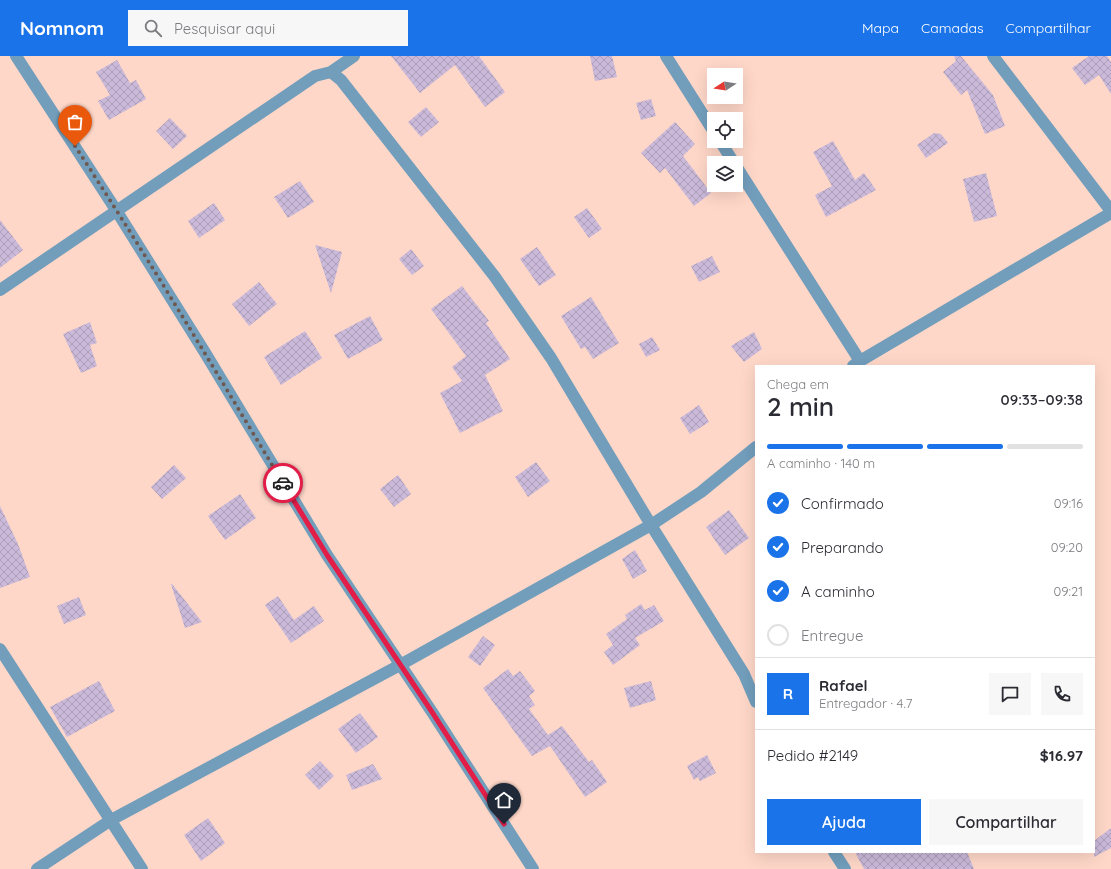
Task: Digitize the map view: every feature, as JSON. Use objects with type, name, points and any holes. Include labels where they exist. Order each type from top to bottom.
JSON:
[{"type":"street","points":[[16,56],[116,210],[327,555],[432,712],[533,869]]},
{"type":"street","points":[[0,290],[315,76],[331,72],[354,56]]},
{"type":"street","points":[[666,56],[707,121]]},
{"type":"street","points":[[743,177],[857,363],[1111,212],[993,56]]},
{"type":"street","points":[[331,72],[341,80],[495,277],[551,358],[651,525],[744,674],[755,700]]},
{"type":"street","points":[[37,869],[110,820],[400,665],[651,525],[701,492],[755,448]]},
{"type":"street","points":[[0,649],[142,869]]},
{"type":"street","points":[[835,853],[845,869]]},
{"type":"building","points":[[391,56],[479,56],[505,92],[485,107],[455,65],[420,93]]},
{"type":"building","points":[[590,56],[612,56],[617,77],[595,81]]},
{"type":"building","points":[[954,56],[961,56],[993,95],[1005,126],[985,134],[967,90],[961,95],[943,72],[956,61]]},
{"type":"building","points":[[1089,56],[1107,56],[1111,62],[1111,94],[1099,75],[1085,85],[1072,68]]},
{"type":"building","points":[[117,60],[130,83],[136,80],[146,99],[109,120],[98,101],[110,95],[96,72]]},
{"type":"building","points":[[651,99],[656,116],[641,120],[636,103]]},
{"type":"building","points":[[426,107],[439,122],[421,137],[408,122]]},
{"type":"building","points":[[170,118],[187,136],[173,149],[156,131]]},
{"type":"building","points":[[675,122],[695,144],[683,156],[707,188],[707,192],[711,193],[694,206],[665,168],[660,173],[641,153]]},
{"type":"building","points":[[934,133],[941,134],[948,143],[926,158],[917,145]]},
{"type":"building","points":[[833,141],[855,180],[864,173],[876,190],[826,217],[815,195],[832,186],[813,152]]},
{"type":"building","points":[[986,173],[997,216],[974,222],[963,179]]},
{"type":"building","points":[[300,181],[314,202],[288,218],[274,197]]},
{"type":"building","points":[[214,203],[225,220],[199,238],[188,221]]},
{"type":"building","points":[[587,208],[602,229],[589,238],[574,217]]},
{"type":"building","points":[[0,220],[23,250],[0,268]]},
{"type":"building","points":[[315,245],[342,252],[331,293]]},
{"type":"building","points":[[537,247],[556,275],[539,286],[520,259]]},
{"type":"building","points":[[411,249],[424,266],[412,275],[399,259]]},
{"type":"building","points":[[712,256],[720,272],[699,282],[691,266]]},
{"type":"building","points":[[259,282],[277,304],[249,326],[232,304]]},
{"type":"building","points":[[462,286],[489,321],[486,323],[510,359],[485,375],[503,411],[460,433],[440,393],[462,381],[452,367],[466,356],[431,309]]},
{"type":"building","points":[[591,297],[619,343],[593,359],[585,347],[581,349],[561,316]]},
{"type":"building","points":[[370,316],[383,340],[348,359],[334,335]]},
{"type":"building","points":[[90,322],[97,343],[90,345],[97,366],[81,373],[63,334]]},
{"type":"building","points":[[305,331],[322,358],[281,385],[264,357]]},
{"type":"building","points":[[754,332],[762,349],[744,362],[731,346]]},
{"type":"building","points":[[652,337],[660,350],[646,357],[639,344]]},
{"type":"building","points":[[699,405],[709,422],[690,434],[680,418]]},
{"type":"building","points":[[536,462],[550,481],[528,497],[515,477]]},
{"type":"building","points":[[174,465],[186,478],[162,499],[151,487]]},
{"type":"building","points":[[398,475],[411,494],[394,507],[380,489]]},
{"type":"building","points":[[240,494],[256,518],[225,540],[208,516]]},
{"type":"building","points":[[0,506],[18,544],[30,577],[0,588]]},
{"type":"building","points":[[729,510],[749,538],[725,555],[706,527]]},
{"type":"building","points":[[635,550],[647,571],[633,579],[622,559]]},
{"type":"building","points":[[172,584],[202,622],[185,628]]},
{"type":"building","points":[[278,596],[294,620],[314,606],[324,621],[291,643],[265,605]]},
{"type":"building","points":[[79,597],[86,615],[64,624],[57,606]]},
{"type":"building","points":[[641,604],[645,610],[654,605],[664,621],[635,638],[640,645],[613,665],[604,652],[613,645],[606,634],[627,619],[625,615]]},
{"type":"building","points":[[483,636],[495,645],[480,666],[468,657]]},
{"type":"building","points":[[508,669],[513,676],[520,671],[535,691],[529,696],[535,705],[529,709],[548,735],[562,726],[589,762],[592,760],[607,782],[585,797],[550,746],[532,756],[483,688]]},
{"type":"building","points":[[99,681],[115,711],[67,737],[50,707]]},
{"type":"building","points":[[651,681],[656,700],[630,708],[624,688]]},
{"type":"building","points":[[360,713],[378,737],[356,753],[338,729]]},
{"type":"building","points":[[707,755],[716,773],[700,781],[698,777],[694,780],[687,766]]},
{"type":"building","points":[[320,761],[334,776],[319,790],[305,775]]},
{"type":"building","points":[[373,764],[382,779],[352,790],[346,775]]},
{"type":"building","points":[[208,818],[225,843],[201,861],[184,835]]},
{"type":"building","points":[[1111,828],[1111,848],[1094,857],[1095,840]]},
{"type":"building","points":[[856,853],[967,853],[974,869],[864,869]]},
{"type":"way so far","points":[[75,146],[204,352],[283,483]]},
{"type":"route","points":[[283,483],[327,555],[432,712],[504,824]]}]
